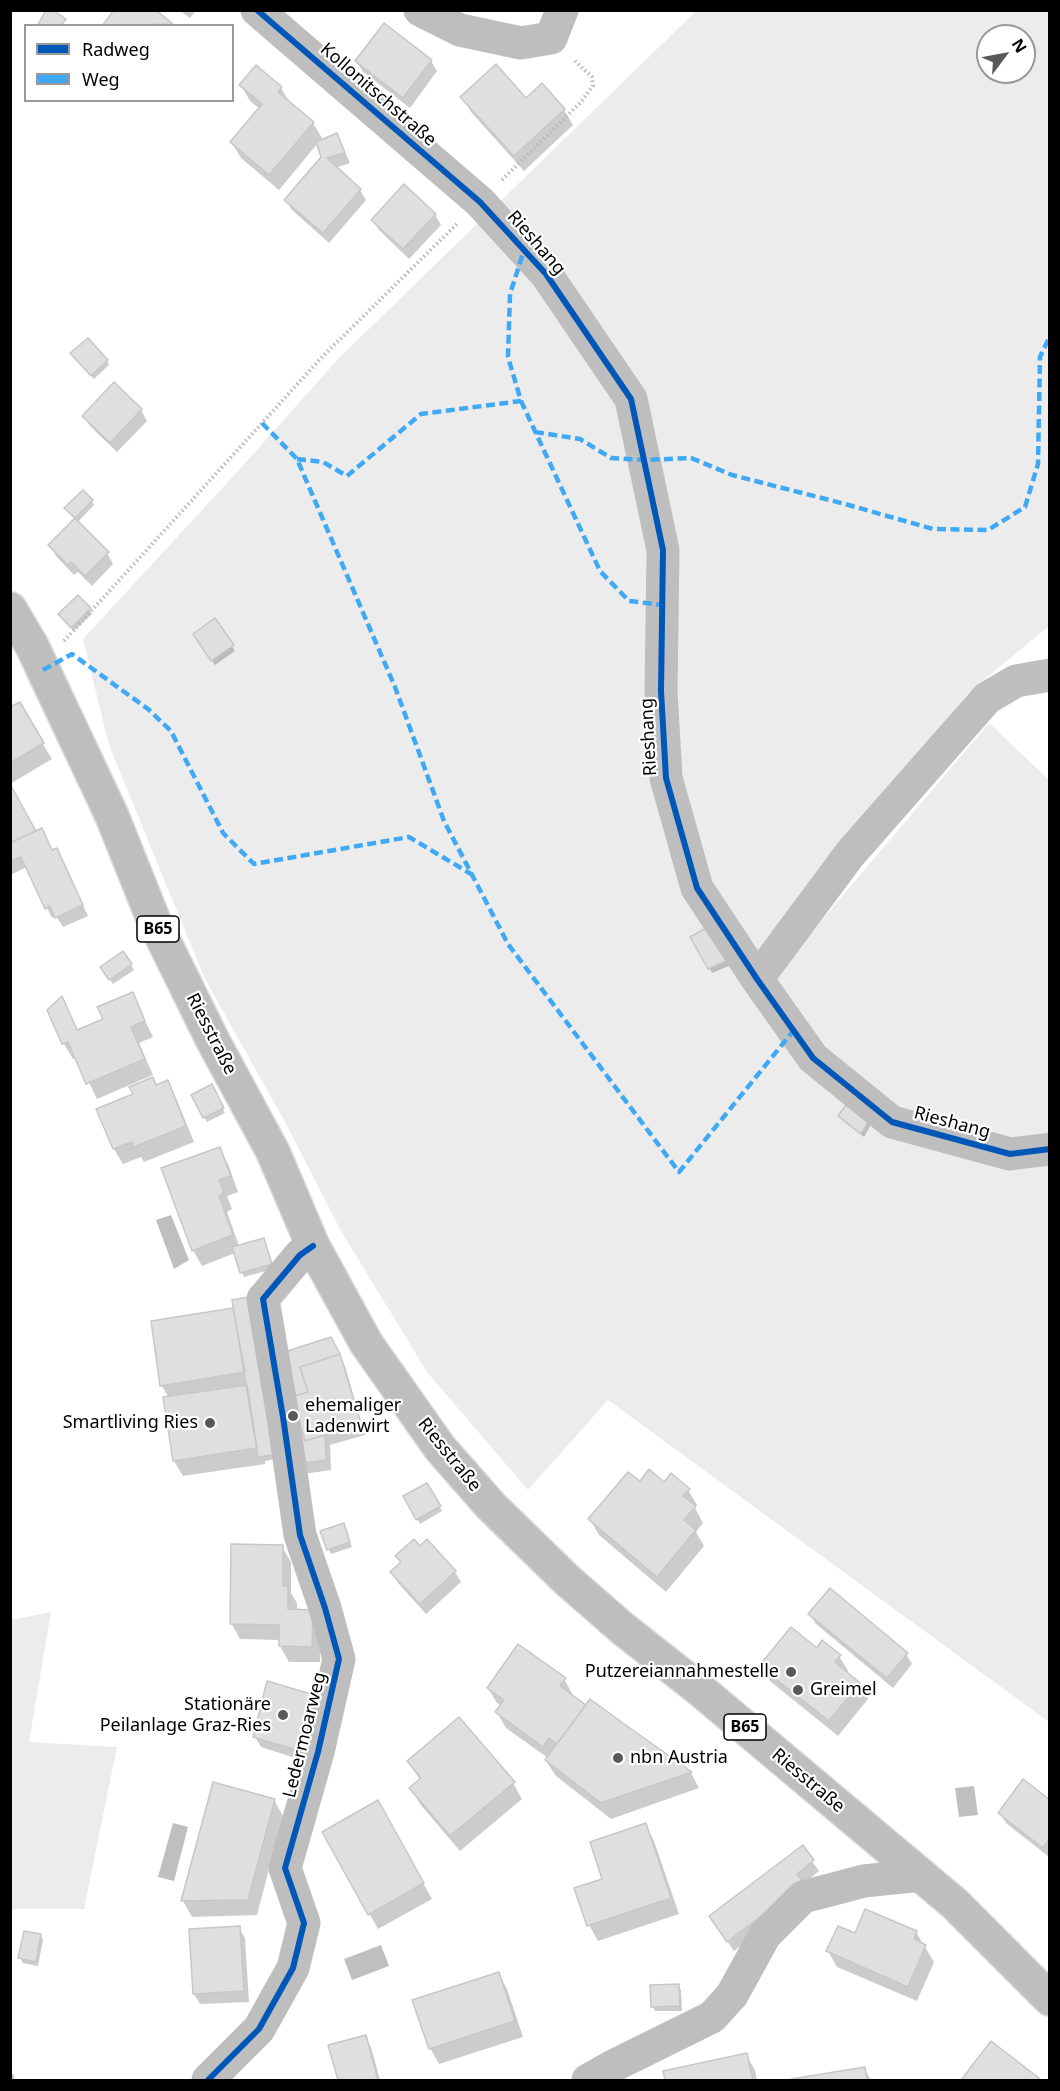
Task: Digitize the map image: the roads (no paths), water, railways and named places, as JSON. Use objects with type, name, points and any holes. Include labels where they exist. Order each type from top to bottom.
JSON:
[{"type":"street","name":"Kollonitschstraße","points":[[257,10],[480,202]]},
{"type":"street","points":[[420,10],[460,30],[521,44],[557,24]]},
{"type":"street","name":"Rieshang","points":[[480,202],[546,274],[631,399],[663,550],[661,692],[666,778],[698,888],[813,1058],[892,1122],[1010,1154],[1050,1149]]},
{"type":"street","name":"Riesstraße","points":[[10,609],[32,646],[112,816],[154,921],[213,1040],[273,1152],[313,1246],[366,1343],[440,1448],[490,1506],[567,1580],[954,1903],[1050,1999]]},
{"type":"street","points":[[758,979],[850,854],[987,698],[1016,681],[1050,675]]},
{"type":"street","name":"Ledermoarweg","points":[[208,2080],[259,2029],[293,1968],[304,1923],[285,1868],[318,1752],[339,1659],[325,1608],[300,1535],[263,1299],[300,1255],[313,1246]]},
{"type":"street","points":[[588,2080],[712,2017],[732,1995],[765,1935],[803,1897],[864,1881],[921,1875]]},
{"type":"place","name":"ehemaliger Ladenwirt","points":[[293,1416]]},
{"type":"place","name":"Smartliving Ries","points":[[210,1423]]},
{"type":"place","name":"Putzereiannahmestelle","points":[[791,1672]]},
{"type":"place","name":"Greimel","points":[[798,1690]]},
{"type":"place","name":"Stationäre Peilanlage Graz-Ries","points":[[283,1715]]},
{"type":"place","name":"nbn Austria","points":[[618,1758]]}]
